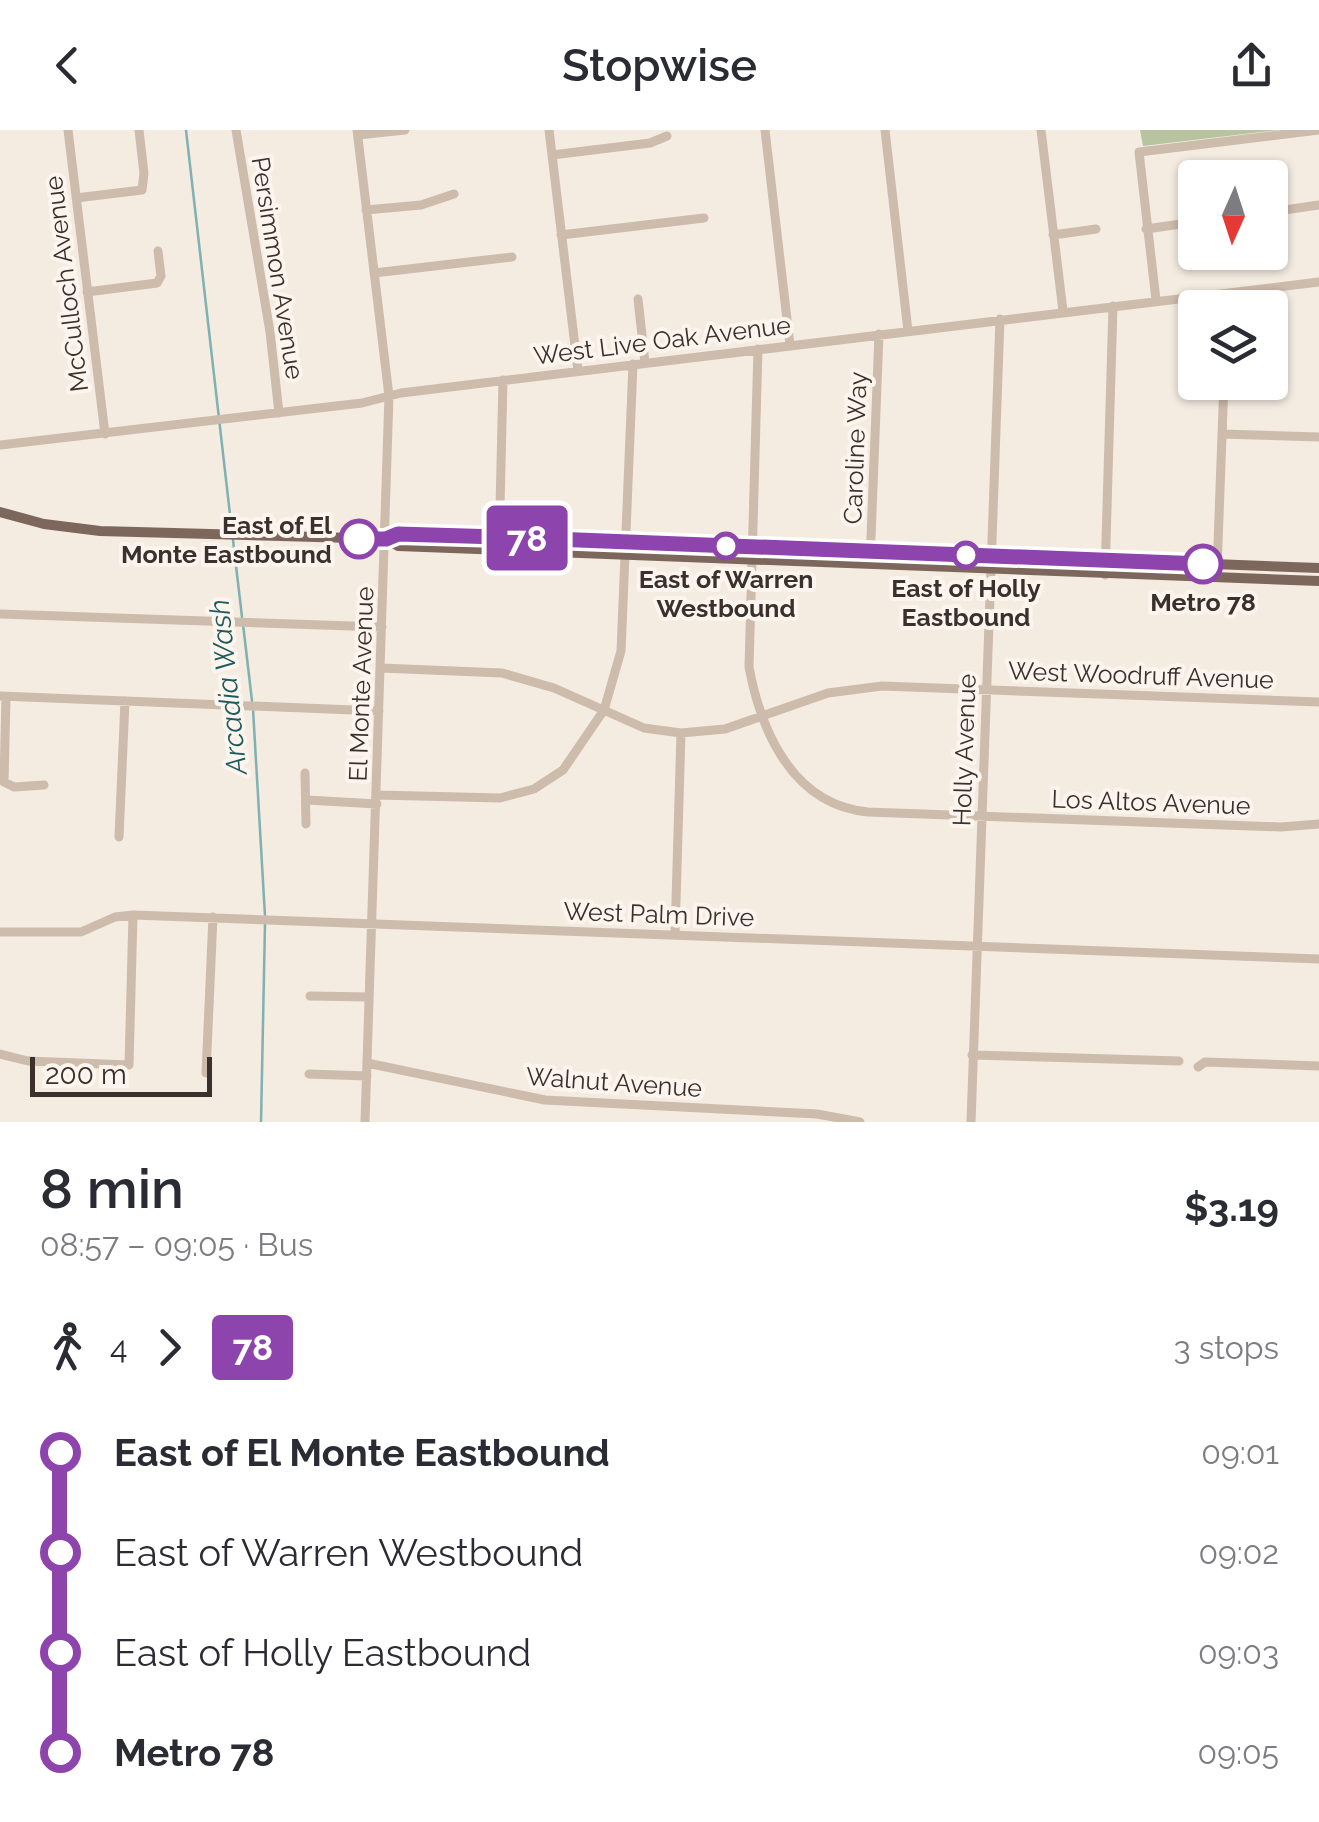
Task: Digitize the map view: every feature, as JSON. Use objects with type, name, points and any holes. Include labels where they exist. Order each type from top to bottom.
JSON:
[{"type":"main road","points":[[0,512],[69,529],[386,539],[398,534],[499,537],[627,548]]},
{"type":"main road","points":[[386,539],[398,546],[499,550],[627,548],[1319,568]]},
{"type":"main road","points":[[870,557],[991,570],[1319,581]]},
{"type":"street","name":"McCulloch Avenue","points":[[68,130],[105,434]]},
{"type":"street","points":[[76,198],[142,190],[139,130]]},
{"type":"street","name":"Persimmon Avenue","points":[[236,130],[280,412]]},
{"type":"street","points":[[357,133],[405,130]]},
{"type":"street","points":[[548,130],[578,371]]},
{"type":"street","points":[[765,130],[790,345]]},
{"type":"street","points":[[885,130],[908,331]]},
{"type":"street","points":[[1041,130],[1063,311]]},
{"type":"street","points":[[1156,300],[1139,152],[1319,130]]},
{"type":"street","name":"El Monte Avenue","points":[[357,133],[388,396],[365,1122]]},
{"type":"street","points":[[552,155],[650,143],[667,136]]},
{"type":"street","points":[[366,210],[421,205],[454,194]]},
{"type":"street","points":[[1288,209],[1319,205]]},
{"type":"street","points":[[561,235],[704,218]]},
{"type":"street","points":[[1146,229],[1178,224]]},
{"type":"street","points":[[1054,235],[1096,230]]},
{"type":"street","points":[[87,292],[157,283],[161,276],[158,251]]},
{"type":"street","points":[[374,274],[512,257]]},
{"type":"street","name":"West Live Oak Avenue","points":[[1246,290],[1319,282]]},
{"type":"street","name":"West Live Oak Avenue","points":[[0,446],[1178,298]]},
{"type":"street","points":[[638,299],[644,362]]},
{"type":"street","points":[[1105,575],[1113,306]]},
{"type":"street","name":"Holly Avenue","points":[[970,1122],[1000,319]]},
{"type":"street","name":"Caroline Way","points":[[870,557],[879,334]]},
{"type":"street","name":"Los Altos Avenue","points":[[758,349],[749,667],[762,716],[782,760],[807,788],[826,800],[856,810],[1281,826],[1319,824]]},
{"type":"street","points":[[307,800],[500,798],[534,790],[563,770],[604,710],[622,651],[633,364]]},
{"type":"street","points":[[499,550],[503,380]]},
{"type":"street","points":[[1217,578],[1223,400]]},
{"type":"street","points":[[1222,434],[1319,438]]},
{"type":"street","points":[[0,614],[382,627]]},
{"type":"street","name":"West Woodruff Avenue","points":[[380,668],[502,673],[554,688],[644,728],[681,733],[726,729],[807,698],[861,687],[1319,702]]},
{"type":"street","points":[[44,785],[14,788],[4,782],[3,696],[379,710]]},
{"type":"street","points":[[120,837],[126,701]]},
{"type":"street","points":[[675,934],[681,733]]},
{"type":"street","points":[[305,773],[306,824]]},
{"type":"street","points":[[0,1054],[28,1061],[129,1065],[133,915]]},
{"type":"street","name":"West Palm Drive","points":[[0,932],[81,932],[114,917],[133,915],[1319,959]]},
{"type":"street","points":[[206,1073],[213,917]]},
{"type":"street","points":[[310,996],[369,997]]},
{"type":"street","points":[[972,1055],[1179,1061]]},
{"type":"street","points":[[1198,1067],[1205,1062],[1319,1066]]},
{"type":"street","name":"Walnut Avenue","points":[[367,1063],[545,1100],[818,1114],[860,1122]]},
{"type":"street","points":[[309,1074],[367,1076]]},
{"type":"green space","points":[[1140,130],[1279,130],[1143,146]]},
{"type":"waterway","name":"Arcadia Wash","points":[[186,130],[232,532]]},
{"type":"waterway","name":"Arcadia Wash","points":[[233,540],[242,617]]},
{"type":"waterway","name":"Arcadia Wash","points":[[243,624],[252,701]]},
{"type":"waterway","name":"Arcadia Wash","points":[[253,709],[265,916]]},
{"type":"waterway","name":"Arcadia Wash","points":[[261,1122],[265,924]]},
{"type":"bus line","name":"78","points":[[359,539],[386,539],[398,534],[1203,564]]},
{"type":"place","name":"East of El Monte Eastbound","points":[[359,539]]},
{"type":"place","name":"East of Warren Westbound","points":[[726,546]]},
{"type":"place","name":"East of Holly Eastbound","points":[[966,555]]},
{"type":"place","name":"Metro 78","points":[[1203,564]]}]
